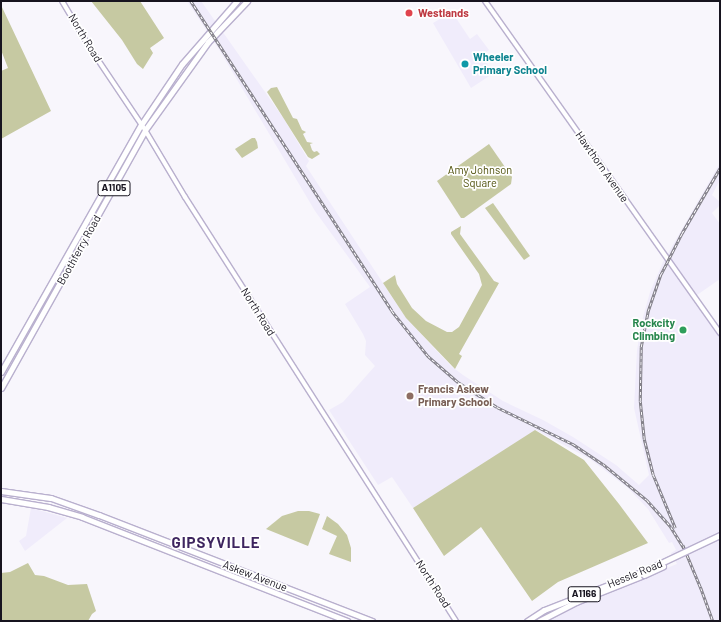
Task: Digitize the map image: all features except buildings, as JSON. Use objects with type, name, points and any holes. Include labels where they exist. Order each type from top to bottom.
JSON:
[{"type":"main road","name":"Boothferry Road","points":[[1,372],[141,125],[182,64],[237,1]]},
{"type":"main road","name":"Boothferry Road","points":[[1,388],[145,130],[208,42],[247,1]]},
{"type":"main road","name":"Askew Avenue","points":[[1,491],[51,498],[106,517],[372,621]]},
{"type":"main road","name":"Askew Avenue","points":[[1,499],[32,503],[61,510],[347,621]]},
{"type":"main road","name":"Hessle Road","points":[[527,621],[544,610],[644,573],[720,535]]},
{"type":"main road","name":"Hessle Road","points":[[540,621],[576,602],[720,539]]},
{"type":"main road","points":[[175,554],[178,546]]},
{"type":"street","name":"North Road","points":[[62,1],[90,48],[145,130],[189,203],[456,621]]},
{"type":"street","name":"Hawthorn Avenue","points":[[485,1],[720,333]]},
{"type":"shaded area","points":[[187,1],[201,1],[284,119],[309,161],[306,166],[406,318],[451,366],[463,375],[503,401],[543,420],[573,437],[616,465],[639,485],[649,475],[634,408],[637,350],[642,321],[650,292],[663,262],[720,163],[720,180],[712,195],[720,202],[720,205],[712,213],[720,224],[720,279],[697,295],[720,327],[720,621],[546,621],[549,615],[677,564],[671,553],[676,550],[672,542],[669,543],[648,509],[628,488],[590,459],[536,430],[413,508],[392,477],[378,485],[329,410],[343,402],[375,366],[365,355],[366,341],[345,304],[370,287],[315,211],[220,51]]},
{"type":"shaded area","name":"Wheeler Primary School","points":[[452,12],[470,39],[477,34],[489,50],[481,56],[494,73],[471,88],[433,23]]},
{"type":"shaded area","points":[[31,508],[67,518],[25,551],[19,541],[26,536]]},
{"type":"green space","points":[[91,1],[140,1],[164,38],[150,48],[153,53],[143,69],[137,64],[122,40]]},
{"type":"green space","points":[[1,5],[51,111],[1,139],[1,71],[8,68],[1,50]]},
{"type":"green space","points":[[277,87],[293,118],[297,119],[302,130],[306,132],[303,134],[307,142],[313,143],[310,144],[312,150],[314,152],[317,151],[320,154],[312,159],[308,157],[267,92],[271,88]]},
{"type":"green space","points":[[252,138],[255,138],[258,148],[242,158],[235,149]]},
{"type":"green space","name":"Amy Johnson Square","points":[[489,144],[512,177],[511,184],[464,218],[461,218],[437,181]]},
{"type":"green space","points":[[493,203],[530,256],[524,260],[485,208]]},
{"type":"green space","points":[[461,226],[460,234],[494,281],[499,283],[459,354],[462,356],[455,369],[406,318],[383,283],[395,275],[397,284],[412,308],[426,321],[447,332],[452,332],[459,327],[482,285],[479,274],[451,234],[451,232]]},
{"type":"green space","points":[[535,430],[584,460],[648,543],[558,582],[532,601],[481,527],[444,556],[413,508]]},
{"type":"green space","points":[[298,511],[309,511],[320,514],[308,546],[266,529],[282,516]]},
{"type":"green space","points":[[327,516],[338,524],[347,535],[351,548],[351,562],[329,554],[337,536],[322,529]]},
{"type":"green space","points":[[28,563],[35,575],[44,576],[68,585],[87,584],[96,611],[92,614],[88,621],[1,621],[1,573],[10,572]]},
{"type":"railway","points":[[191,1],[392,311],[428,356],[458,382],[497,407],[573,444],[603,464],[647,500],[671,527],[685,549]]},
{"type":"railway","points":[[675,528],[653,475],[644,439],[640,401],[641,347],[648,311],[661,274],[682,233],[720,168]]},
{"type":"railway","points":[[683,545],[713,621]]},
{"type":"place","name":"Westlands","points":[[409,13]]},
{"type":"place","name":"Wheeler Primary School","points":[[465,64]]},
{"type":"place","name":"Rockcity Climbing","points":[[683,330]]},
{"type":"place","name":"Francis Askew Primary School","points":[[410,396]]},
{"type":"district","name":"GIPSYVILLE","points":[[216,543]]}]
